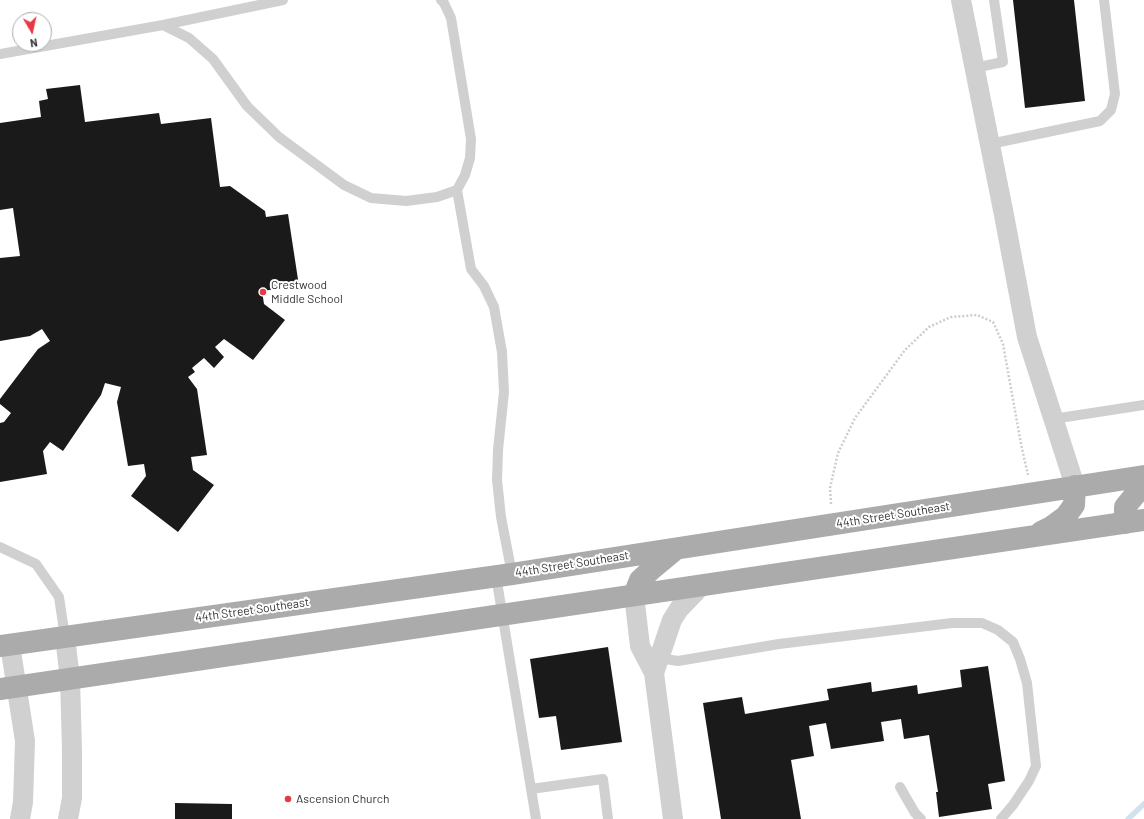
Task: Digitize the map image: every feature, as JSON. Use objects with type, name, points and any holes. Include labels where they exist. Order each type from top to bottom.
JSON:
[{"type":"main road","name":"44th Street Southeast","points":[[5,646],[504,575],[1144,476]]},
{"type":"main road","points":[[1029,537],[1051,527],[1066,516],[1074,505],[1075,486]]},
{"type":"main road","points":[[8,688],[1134,521],[1125,507],[1144,486]]},
{"type":"main road","points":[[634,595],[640,580],[677,548]]},
{"type":"street","points":[[961,0],[1027,337],[1075,486]]},
{"type":"street","points":[[673,819],[657,666],[672,620],[679,609],[702,585]]},
{"type":"street","points":[[634,595],[640,646],[657,666]]},
{"type":"street","points":[[65,637],[70,679],[72,798],[68,819]]},
{"type":"street","points":[[5,646],[8,688],[25,741],[23,802],[20,819]]},
{"type":"lane","points":[[0,54],[163,25],[283,0]]},
{"type":"lane","points":[[163,25],[189,38],[213,59],[247,106],[279,137],[344,185],[372,198],[406,202],[437,197],[456,190],[465,175],[470,158],[471,139],[451,18],[441,0]]},
{"type":"lane","points":[[974,68],[1003,62],[994,0]]},
{"type":"lane","points":[[990,144],[1100,121],[1111,110],[1114,94],[1104,0]]},
{"type":"lane","points":[[456,190],[471,269],[484,286],[494,307],[502,352],[504,392],[498,450],[498,480],[504,575],[502,615],[536,819]]},
{"type":"lane","points":[[1053,419],[1144,405]]},
{"type":"lane","points":[[0,547],[36,564],[58,597],[65,637]]},
{"type":"lane","points":[[657,666],[779,644],[952,623],[982,623],[998,630],[1013,642],[1027,683],[1036,766],[1029,781],[1001,819]]},
{"type":"lane","points":[[531,789],[603,779],[608,819]]},
{"type":"lane","points":[[900,786],[915,814],[921,819]]},
{"type":"path","points":[[834,524],[830,488],[838,453],[855,418],[905,350],[928,327],[951,317],[977,315],[993,322],[1000,336],[1003,344],[1021,444],[1032,493]]},
{"type":"building","points":[[1013,0],[1074,0],[1085,101],[1025,108]]},
{"type":"building","points":[[80,85],[85,122],[159,113],[161,124],[211,118],[220,187],[230,186],[265,211],[266,217],[288,214],[299,286],[262,291],[264,304],[285,320],[253,360],[224,339],[215,347],[224,357],[214,368],[204,358],[192,368],[195,372],[188,377],[197,389],[207,455],[191,457],[193,470],[214,485],[178,532],[131,496],[146,476],[144,464],[128,466],[117,402],[121,387],[105,383],[101,395],[63,451],[50,442],[43,451],[47,474],[0,482],[0,423],[4,422],[11,413],[0,404],[0,399],[38,349],[50,341],[42,329],[30,336],[0,341],[0,258],[20,256],[13,208],[0,210],[0,123],[41,117],[39,101],[48,99],[46,89]]},
{"type":"building","points":[[608,647],[622,742],[561,750],[556,716],[539,718],[530,659]]},
{"type":"building","points":[[988,666],[1005,781],[988,784],[992,809],[939,817],[936,792],[938,792],[929,735],[904,739],[901,719],[881,722],[884,741],[831,749],[826,723],[809,726],[814,756],[791,760],[801,819],[721,819],[703,703],[742,697],[745,714],[829,700],[827,689],[871,682],[872,692],[917,685],[918,694],[962,687],[960,670]]},
{"type":"building","points":[[175,803],[232,804],[232,819],[175,819]]},
{"type":"waterway","points":[[1128,819],[1144,804]]},
{"type":"place","name":"Crestwood Middle School","points":[[263,292]]},
{"type":"place","name":"Ascension Church","points":[[288,799]]}]
